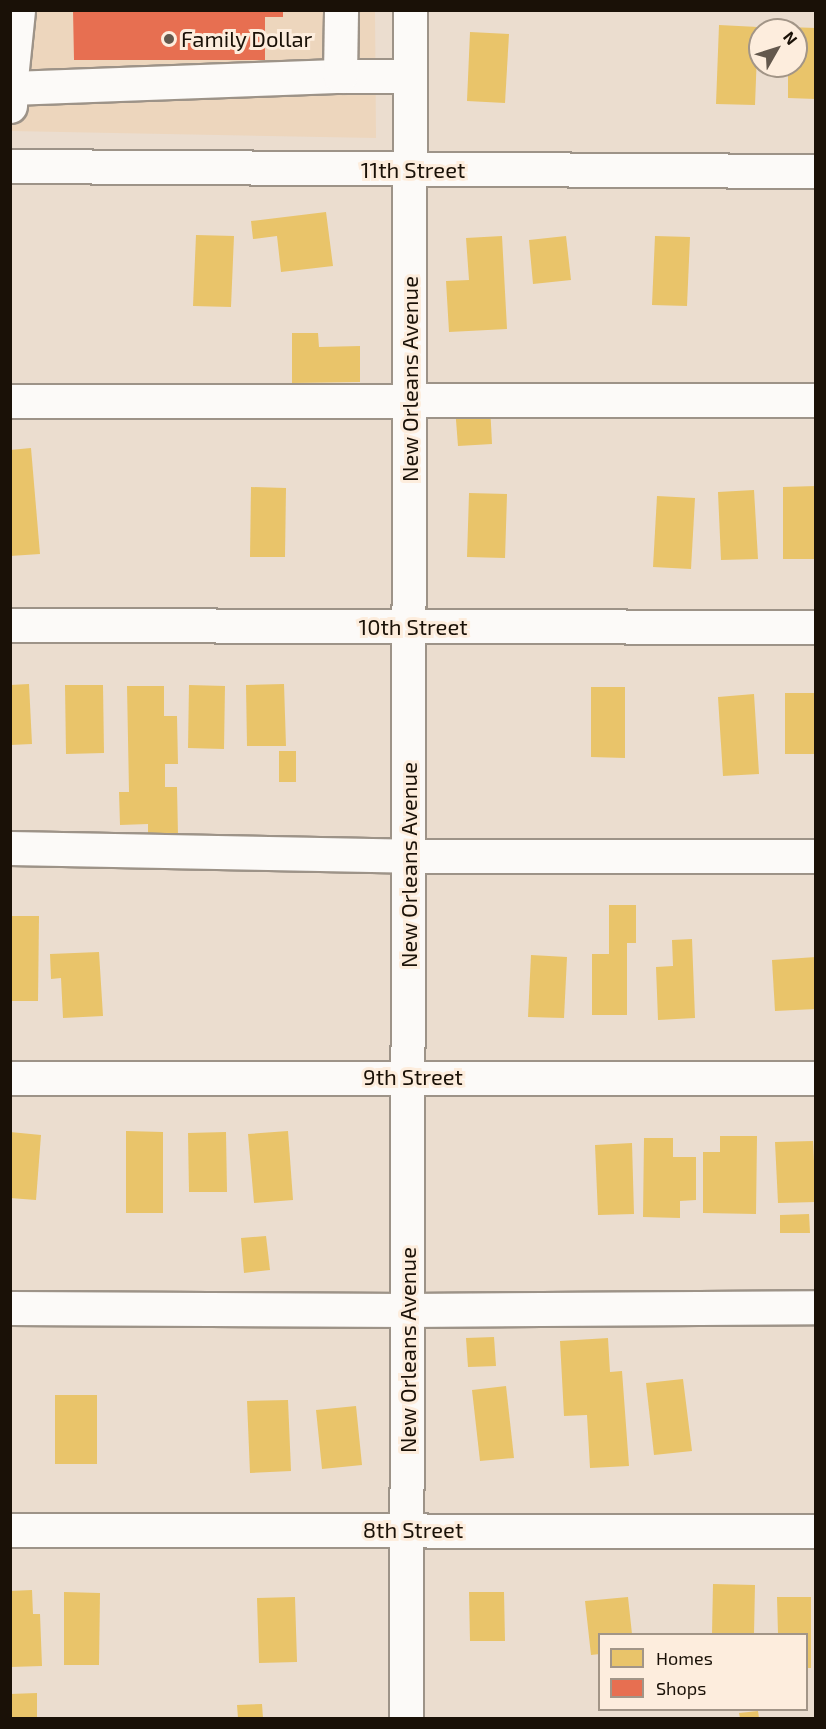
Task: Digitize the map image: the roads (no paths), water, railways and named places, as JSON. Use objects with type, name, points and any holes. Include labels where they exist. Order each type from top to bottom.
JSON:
[{"type":"street","points":[[10,106],[18,10]]},
{"type":"street","points":[[340,76],[341,10]]},
{"type":"street","name":"New Orleans Avenue","points":[[406,1719],[410,856],[410,10]]},
{"type":"street","points":[[11,88],[340,76],[410,76]]},
{"type":"street","name":"11th Street","points":[[10,166],[816,171]]},
{"type":"street","points":[[10,401],[410,398],[816,400]]},
{"type":"street","name":"10th Street","points":[[10,626],[816,627]]},
{"type":"street","points":[[10,848],[410,856],[816,856]]},
{"type":"street","name":"9th Street","points":[[10,1078],[816,1078]]},
{"type":"street","points":[[10,1308],[408,1310],[816,1307]]},
{"type":"street","name":"8th Street","points":[[10,1530],[816,1532]]},
{"type":"place","name":"Family Dollar","points":[[169,39]]}]
